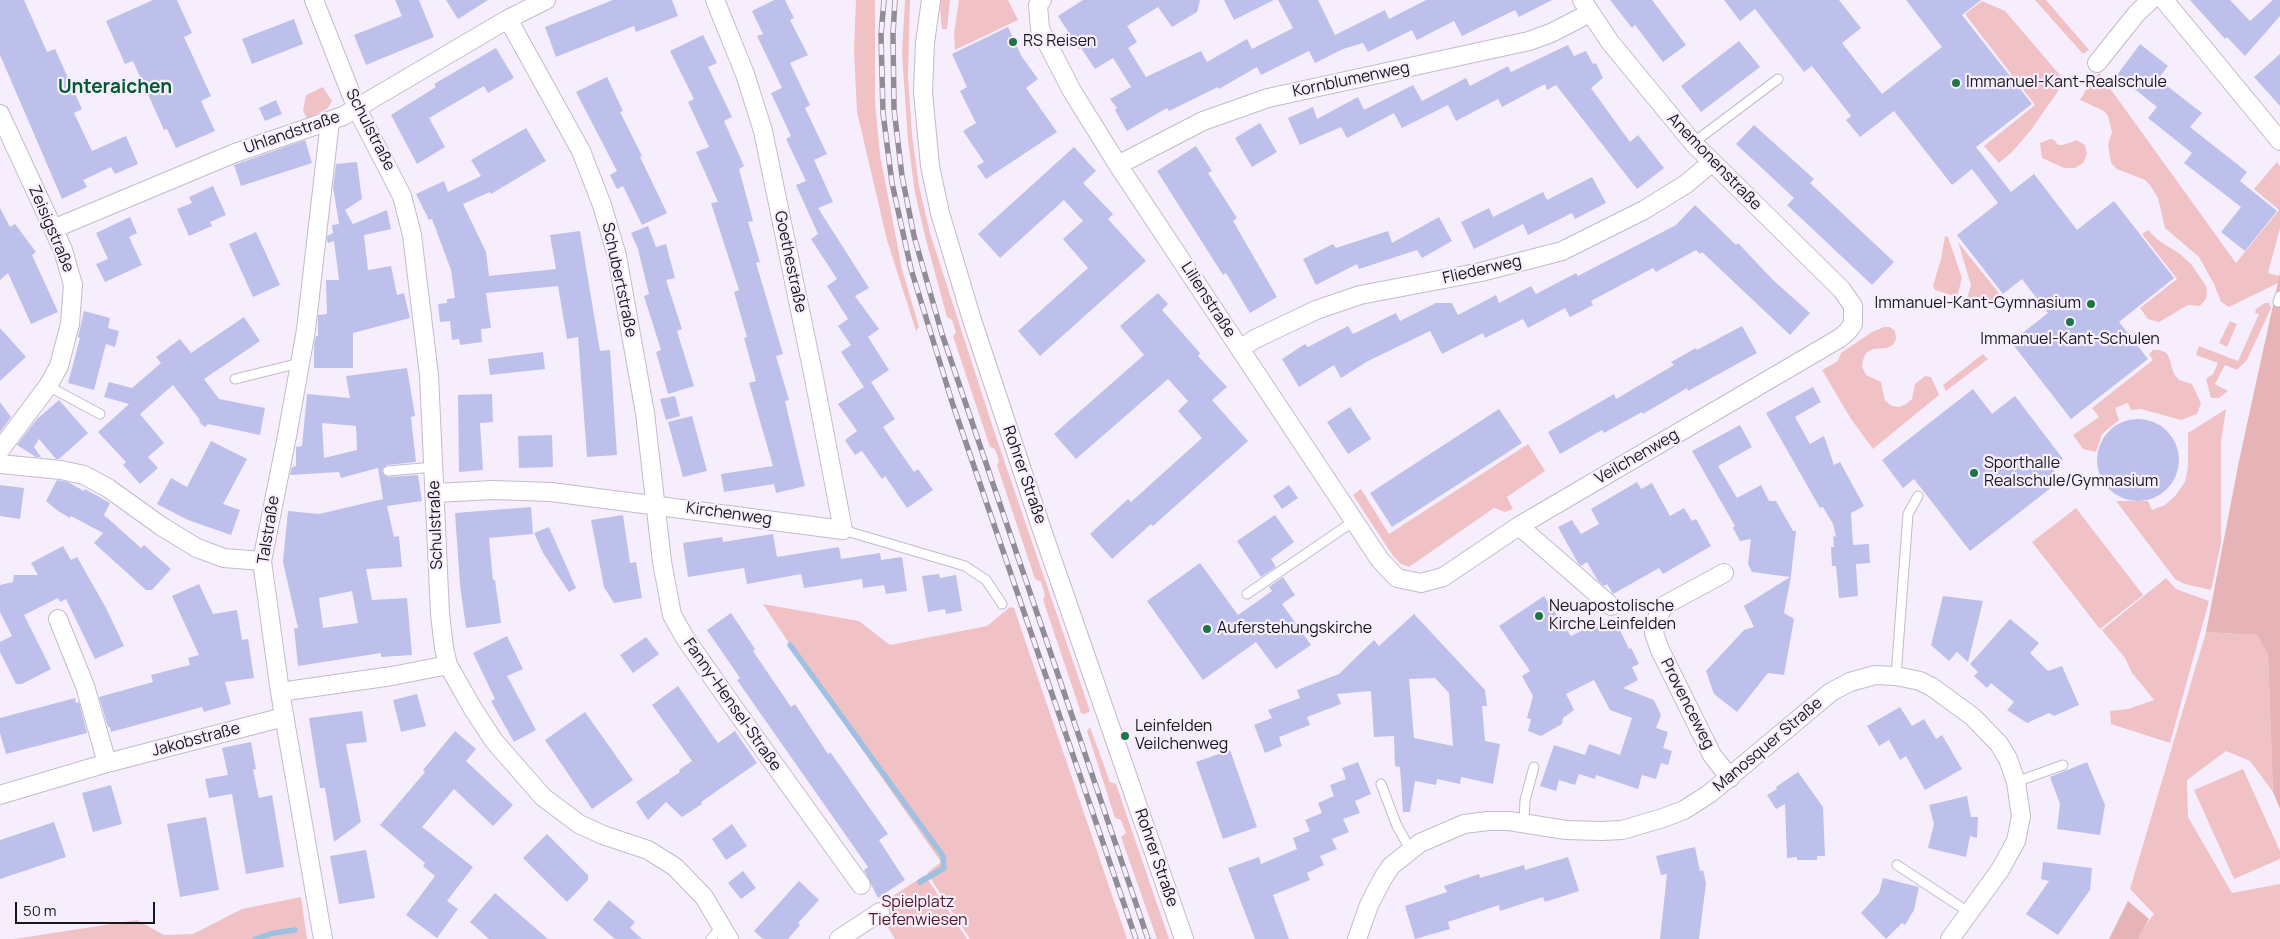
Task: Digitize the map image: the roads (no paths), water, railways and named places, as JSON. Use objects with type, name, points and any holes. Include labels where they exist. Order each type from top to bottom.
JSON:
[{"type":"street","name":"Schulstraße","points":[[314,0],[357,109],[402,196],[412,235],[426,341],[434,467],[440,614],[448,665],[472,709],[494,741],[543,797],[579,824],[603,835],[648,850],[675,867],[704,897],[721,935]]},
{"type":"street","name":"Uhlandstraße","points":[[53,228],[235,153],[330,121],[357,109],[512,11],[546,0]]},
{"type":"street","name":"Goethestraße","points":[[715,0],[739,58],[763,131],[843,530]]},
{"type":"street","name":"Rohrer Straße","points":[[932,0],[925,43],[923,92],[930,166],[940,213],[972,320],[1042,530],[1184,939]]},
{"type":"street","name":"Lilienstraße","points":[[1042,0],[1038,5],[1040,29],[1072,91],[1118,164],[1380,560],[1397,578],[1410,582]]},
{"type":"street","points":[[2098,63],[2137,13],[2151,0]]},
{"type":"street","points":[[2164,0],[2280,141]]},
{"type":"street","name":"Kornblumenweg","points":[[1118,164],[1203,121],[1268,98],[1529,41],[1551,33],[1586,6]]},
{"type":"street","name":"Anemonenstraße","points":[[1586,6],[1645,86],[1693,144],[1842,290],[1853,306],[1854,316]]},
{"type":"street","name":"Schubertstraße","points":[[512,11],[581,151],[602,206],[617,256],[637,366],[651,458],[655,504]]},
{"type":"street","name":"Zeisigstraße","points":[[0,450],[48,386],[59,366],[65,347],[73,285],[70,269],[53,228],[1,120]]},
{"type":"street","name":"Talstraße","points":[[322,939],[280,692],[262,561],[300,363],[312,289],[330,121]]},
{"type":"street","name":"Fliederweg","points":[[1240,349],[1255,339],[1316,310],[1360,295],[1481,272],[1562,251],[1644,210],[1686,184],[1711,163]]},
{"type":"street","name":"Veilchenweg","points":[[1410,582],[1421,583],[1443,577],[1519,526],[1840,338],[1848,331],[1854,316]]},
{"type":"street","points":[[0,464],[61,470],[84,475],[108,488],[161,526],[197,548],[224,558],[262,561]]},
{"type":"street","name":"Kirchenweg","points":[[435,493],[531,490],[655,504],[843,530]]},
{"type":"street","name":"Fanny-Hensel-Straße","points":[[655,504],[669,604],[678,626],[774,765],[861,885]]},
{"type":"street","points":[[1519,526],[1610,606]]},
{"type":"street","name":"Provenceweg","points":[[1724,573],[1665,605],[1657,618],[1654,633],[1660,650],[1712,754],[1730,778]]},
{"type":"street","points":[[58,619],[85,686],[107,763]]},
{"type":"street","points":[[280,692],[392,676],[448,665]]},
{"type":"street","name":"Manosquer Straße","points":[[1357,939],[1369,904],[1383,878],[1391,866],[1410,849],[1464,824],[1488,821],[1566,830],[1602,831],[1622,830],[1663,818],[1684,810],[1709,794],[1831,692],[1850,682],[1875,675],[1896,676],[1920,681],[1932,687],[1973,716],[1999,744],[2008,759],[2016,782],[2021,816],[2016,841],[2000,870],[1950,939]]},
{"type":"street","name":"Jakobstraße","points":[[0,795],[107,763],[284,717]]},
{"type":"street","points":[[839,939],[880,912]]},
{"type":"lane","points":[[1693,144],[1778,79]]},
{"type":"lane","points":[[235,379],[300,363]]},
{"type":"lane","points":[[48,386],[100,414]]},
{"type":"lane","points":[[388,471],[434,467]]},
{"type":"lane","points":[[1896,676],[1908,514],[1918,496]]},
{"type":"lane","points":[[1247,594],[1354,520]]},
{"type":"lane","name":"Kirchenweg","points":[[843,530],[965,566],[986,580],[1002,604]]},
{"type":"lane","points":[[2016,782],[2063,765]]},
{"type":"lane","points":[[1524,824],[1525,800],[1534,767]]},
{"type":"lane","points":[[1381,784],[1397,826],[1410,849]]},
{"type":"lane","points":[[1897,865],[1970,913]]},
{"type":"waterway","points":[[790,645],[943,856],[944,868],[920,882]]},
{"type":"waterway","points":[[255,939],[274,933],[295,930]]},
{"type":"railway","points":[[884,0],[881,35],[883,113],[892,183],[911,269],[953,405],[1136,939]]},
{"type":"railway","points":[[895,0],[893,34],[894,109],[902,176],[914,236],[942,334],[1148,939]]},
{"type":"place","name":"RS Reisen","points":[[1013,42]]},
{"type":"place","name":"Immanuel-Kant-Realschule","points":[[1956,83]]},
{"type":"place","name":"Immanuel-Kant-Gymnasium","points":[[2091,304]]},
{"type":"place","name":"Immanuel-Kant-Schulen","points":[[2070,322]]},
{"type":"place","name":"Sporthalle Realschule/Gymnasium","points":[[1974,473]]},
{"type":"place","name":"Neuapostolische Kirche Leinfelden","points":[[1539,616]]},
{"type":"place","name":"Auferstehungskirche","points":[[1207,629]]},
{"type":"place","name":"Leinfelden Veilchenweg","points":[[1125,736]]},
{"type":"district","name":"Unteraichen","points":[[115,88]]},
{"type":"park label","name":"Spielplatz Tiefenwiesen","points":[[918,912]]}]
